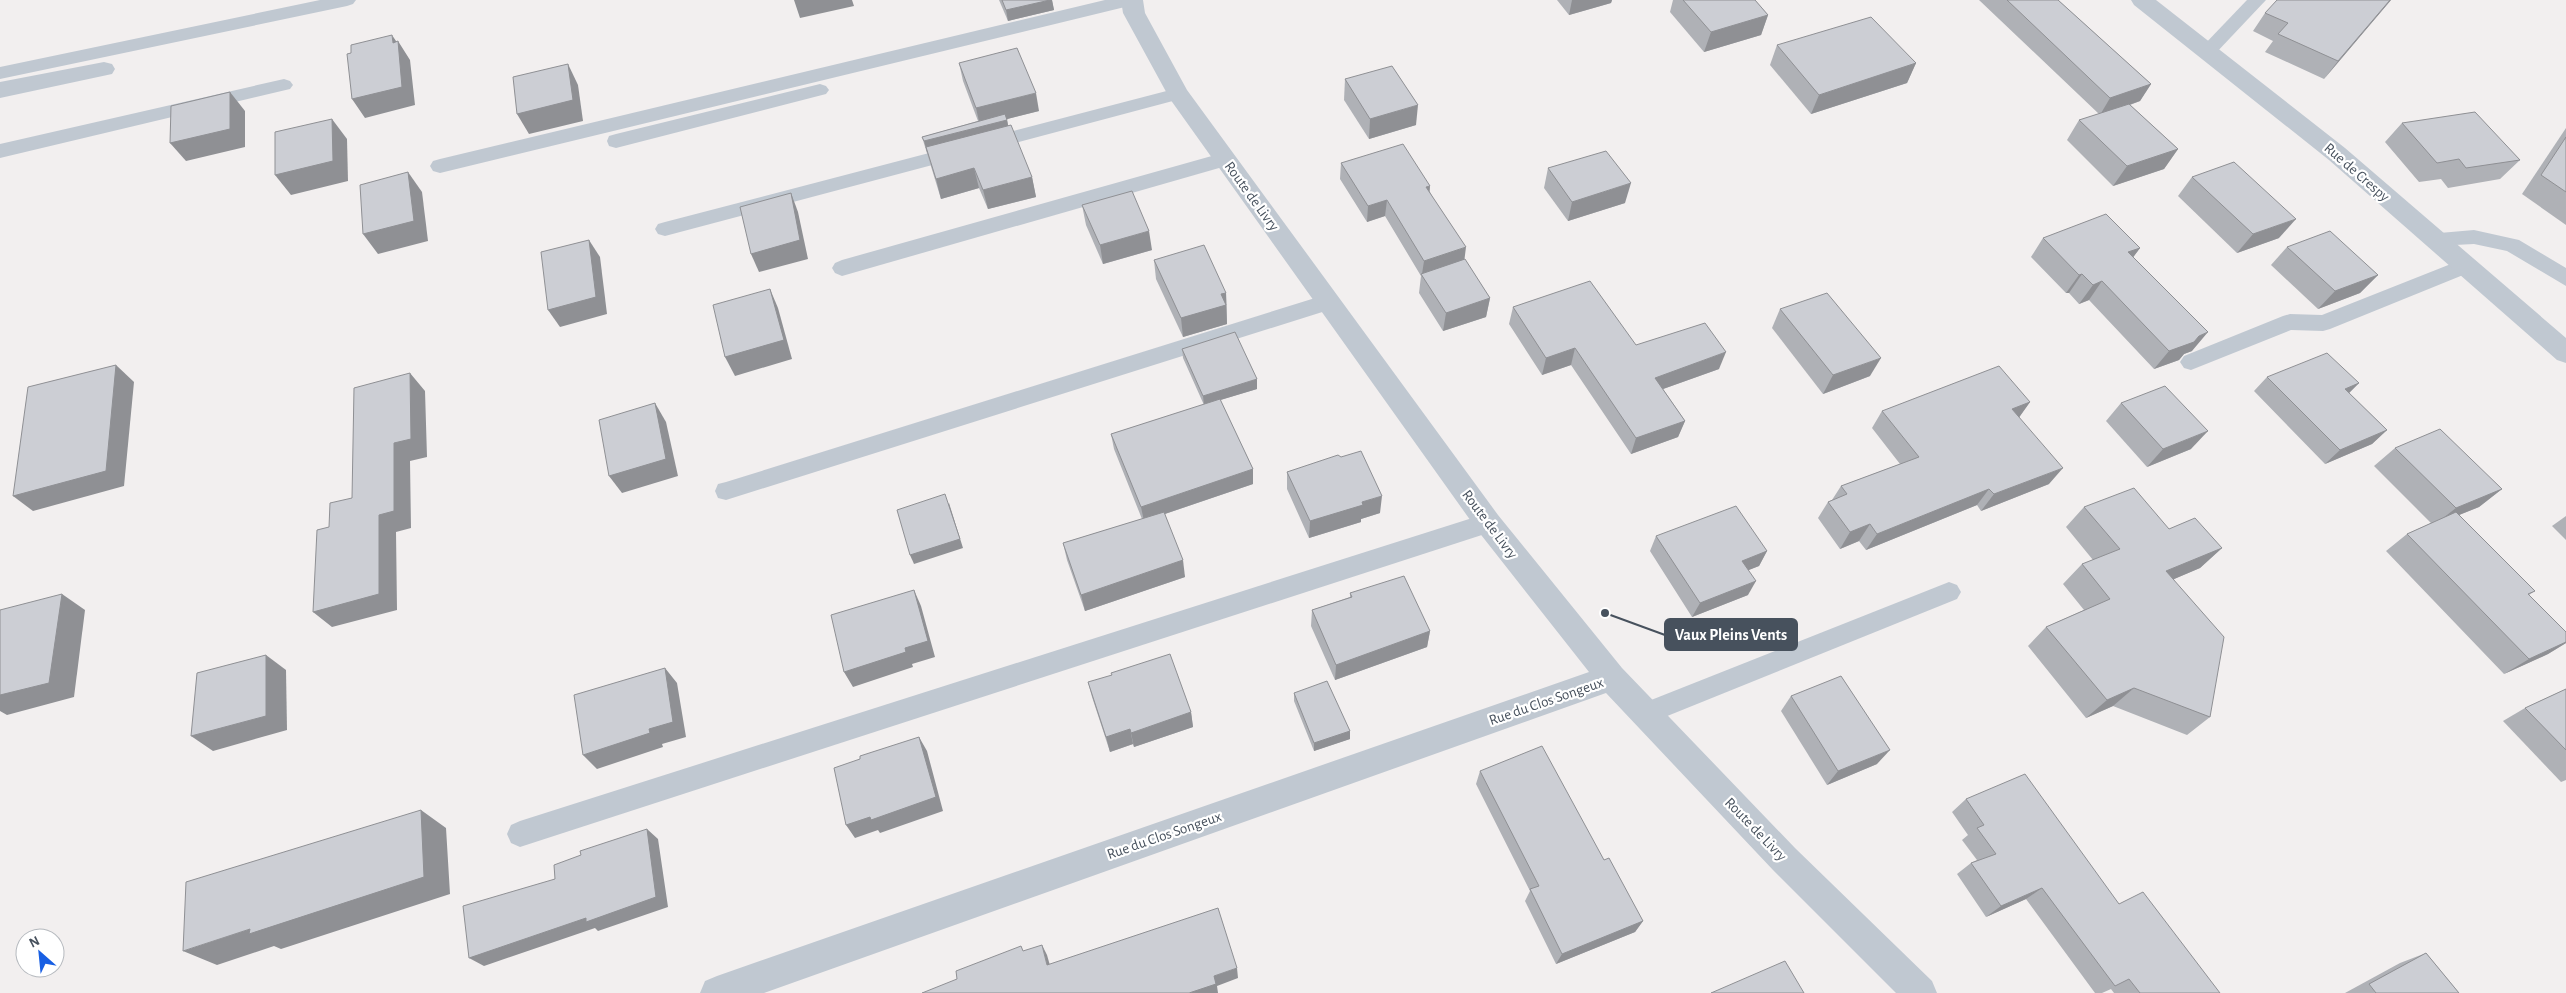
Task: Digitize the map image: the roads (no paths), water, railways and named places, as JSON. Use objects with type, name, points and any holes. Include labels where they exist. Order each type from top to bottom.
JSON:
[{"type":"street","name":"Rue de Crespy","points":[[2142,0],[2337,154],[2566,353]]},
{"type":"street","name":"Route de Livry","points":[[1132,4],[1178,94],[1488,523],[1611,678],[1784,859],[1920,993]]},
{"type":"street","points":[[0,90],[104,68]]},
{"type":"street","name":"Rue du Clos Songeux","points":[[717,993],[1611,678]]},
{"type":"lane","points":[[0,73],[347,0]]},
{"type":"lane","points":[[2208,51],[2257,0]]},
{"type":"lane","points":[[616,141],[1132,4]]},
{"type":"lane","points":[[440,166],[1132,4]]},
{"type":"lane","points":[[0,152],[284,85]]},
{"type":"lane","points":[[665,229],[1178,94]]},
{"type":"lane","points":[[842,268],[1226,160]]},
{"type":"lane","points":[[2435,239],[2474,237],[2512,244],[2566,278]]},
{"type":"lane","points":[[2191,362],[2290,322],[2322,323],[2466,266]]},
{"type":"lane","points":[[726,491],[1328,302]]},
{"type":"lane","points":[[520,834],[1488,523]]},
{"type":"lane","points":[[1645,714],[1949,592]]},
{"type":"place","name":"Vaux Pleins Vents","points":[[1605,613]]}]
